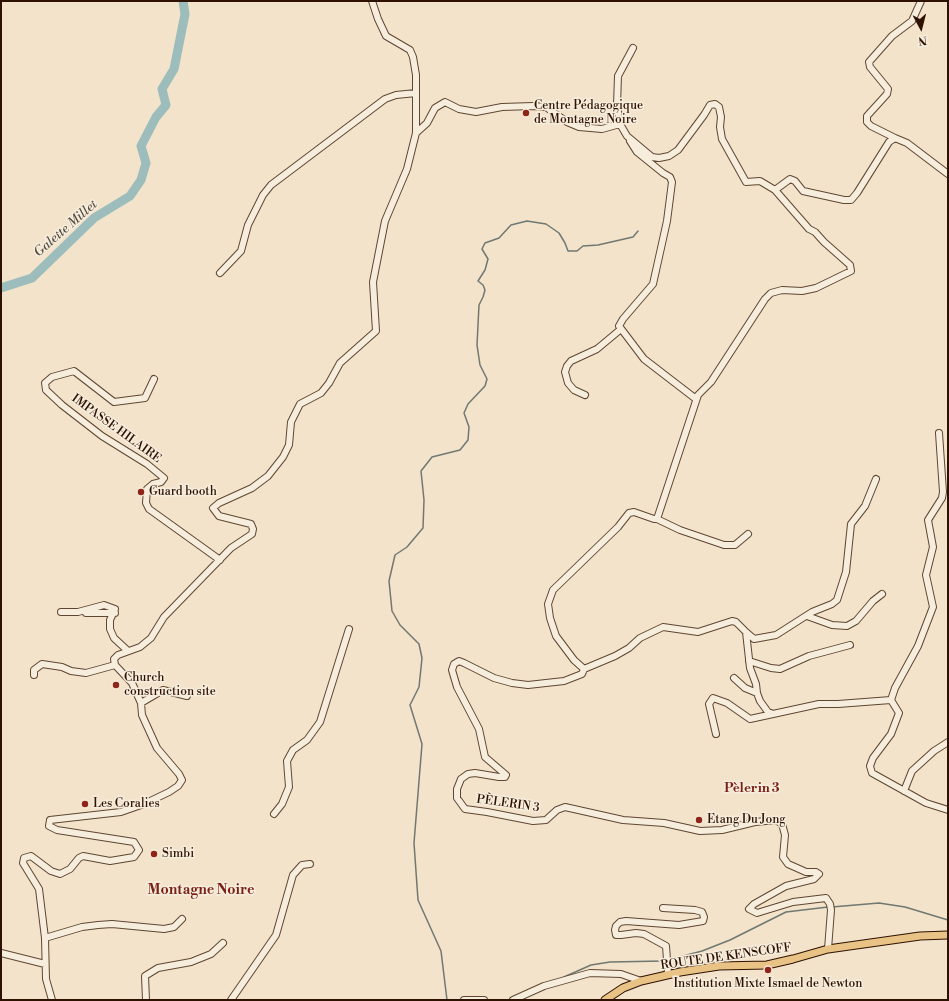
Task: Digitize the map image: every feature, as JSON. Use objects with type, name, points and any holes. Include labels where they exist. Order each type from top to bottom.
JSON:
[{"type":"main road","name":"ROUTE DE KENSCOFF","points":[[605,1000],[624,988],[641,981],[668,974],[719,966],[767,964],[793,959],[828,949],[920,936],[948,935]]},
{"type":"street","points":[[52,1000],[46,979],[45,938],[39,889],[23,863],[24,858],[31,856],[51,871],[60,874],[68,871],[79,858],[83,856],[110,861],[134,858],[139,850],[134,842],[52,828],[49,826],[50,820],[121,812],[155,800],[175,789],[181,784],[182,780],[180,774],[157,748],[142,716],[141,702],[132,683],[115,665],[114,659],[118,655],[140,647],[151,638],[164,617],[231,548],[252,534],[253,529],[250,524],[243,521],[218,516],[214,512],[213,508],[215,505],[252,488],[268,476],[283,458],[289,445],[291,422],[300,404],[321,393],[329,383],[340,363],[376,331],[373,282],[385,222],[407,169],[416,133],[416,93],[413,57],[410,50],[386,36],[372,1]]},
{"type":"street","points":[[921,1],[913,20],[892,36],[870,62],[870,67],[888,89],[887,94],[867,116],[867,122],[871,126],[907,143],[948,174]]},
{"type":"street","points":[[633,48],[618,76],[617,105],[620,124],[637,152],[670,177],[672,182],[667,221],[652,284],[623,319],[620,326],[644,359],[696,399]]},
{"type":"street","points":[[220,274],[241,251],[248,226],[263,195],[271,185],[385,99],[396,95],[416,93]]},
{"type":"street","points":[[416,133],[427,123],[435,108],[445,102],[459,109],[476,112],[490,108],[517,106],[546,107],[567,122],[579,127],[594,130],[614,127],[620,124]]},
{"type":"street","points":[[627,136],[652,157],[659,158],[669,156],[678,150],[710,105],[715,104],[719,107],[722,138],[746,182],[760,181],[775,190],[809,229],[815,232],[850,265],[851,271],[816,288],[802,291],[782,290],[771,293],[711,382],[696,399],[657,518]]},
{"type":"street","points":[[775,190],[790,178],[795,181],[803,191],[844,200],[851,200],[889,142],[895,138]]},
{"type":"street","points":[[585,395],[574,390],[568,383],[564,372],[567,366],[571,362],[597,349],[621,329]]},
{"type":"street","name":"IMPASSE HILAIRE","points":[[154,379],[145,398],[114,402],[74,371],[52,377],[45,383],[46,390],[62,405],[102,436],[147,464],[164,478],[161,482],[153,484],[147,489],[146,503],[149,509],[220,560]]},
{"type":"street","points":[[891,700],[895,688],[918,646],[933,607],[926,575],[933,547],[928,520],[942,498],[943,492],[939,433]]},
{"type":"street","points":[[748,534],[736,545],[724,545],[680,530],[657,518],[654,519],[634,512],[629,513],[618,527],[553,590],[548,604],[550,618],[556,636],[574,660],[584,669],[615,656],[629,648],[640,638],[663,627],[698,632],[732,621],[740,625],[754,639],[776,635],[806,616],[832,604],[837,600],[846,572],[851,524],[864,506],[876,479]]},
{"type":"street","points":[[806,616],[832,625],[847,626],[856,621],[873,601],[882,594]]},
{"type":"street","points":[[61,612],[78,612],[104,606],[115,609],[115,613]]},
{"type":"street","points":[[83,613],[115,613]]},
{"type":"street","points":[[115,613],[110,620],[110,629],[114,638],[128,651]]},
{"type":"street","points":[[274,814],[282,804],[289,786],[287,761],[293,750],[306,740],[320,722],[349,629]]},
{"type":"street","points":[[746,632],[749,661],[756,684],[757,693],[766,710],[773,714]]},
{"type":"street","points":[[749,661],[771,668],[780,669],[809,656],[850,646]]},
{"type":"street","name":"PÈLERIN 3","points":[[584,669],[582,674],[564,681],[528,685],[512,683],[494,678],[459,661],[454,664],[452,670],[457,686],[479,729],[485,757],[506,775],[504,777],[499,777],[475,773],[468,774],[461,779],[457,789],[457,798],[465,809],[534,821],[546,820],[557,810],[565,807],[623,820],[664,823],[700,831],[722,830],[755,822],[776,820],[782,824],[785,835],[783,857],[788,864],[806,872],[816,872],[819,874],[814,879],[786,886],[754,904],[749,909],[757,913],[816,898],[826,898],[831,907],[828,949]]},
{"type":"street","points":[[34,675],[34,670],[42,664],[62,667],[72,672],[86,673],[115,665]]},
{"type":"street","points":[[734,678],[745,688],[757,693]]},
{"type":"street","points":[[141,702],[163,690],[187,696]]},
{"type":"street","points":[[716,734],[709,704],[713,698],[727,703],[750,719],[819,704],[891,700]]},
{"type":"street","points":[[891,700],[899,713],[891,734],[873,758],[870,766],[872,773],[926,803],[948,810]]},
{"type":"street","points":[[904,792],[912,771],[934,751],[948,742]]},
{"type":"street","points":[[231,1000],[276,935],[293,875],[302,865],[310,864]]},
{"type":"street","points":[[663,908],[695,910],[702,912],[704,917],[703,921],[679,925],[626,921],[620,922],[616,926],[615,930],[616,934],[621,935],[636,933],[644,934],[666,946],[668,974]]},
{"type":"street","points":[[45,938],[82,927],[98,925],[112,924],[174,928],[182,919]]},
{"type":"street","points":[[146,1000],[145,976],[158,968],[191,962],[211,954],[224,943]]},
{"type":"street","points":[[1,953],[45,964]]},
{"type":"street","points":[[513,1000],[544,986],[590,973],[621,974],[641,981]]},
{"type":"street","points":[[464,1000],[484,1000]]},
{"type":"waterway","name":"Galette Millet","points":[[1,288],[32,278],[94,218],[130,196],[141,180],[146,163],[141,146],[156,117],[166,105],[162,89],[174,69],[185,14],[183,1]]},
{"type":"waterway","points":[[447,1000],[441,951],[418,900],[414,843],[422,744],[410,705],[419,687],[422,658],[419,644],[400,625],[392,611],[389,581],[395,555],[407,547],[423,528],[424,500],[421,471],[432,457],[460,450],[468,440],[469,427],[464,413],[468,404],[485,386],[487,379],[480,365],[477,345],[479,305],[485,290],[483,285],[478,281],[485,270],[488,259],[482,249],[485,243],[499,238],[511,225],[527,221],[546,224],[559,233],[568,251],[577,251],[583,246],[598,245],[633,237],[638,231]]},
{"type":"waterway","points":[[832,907],[879,903],[905,907],[948,920]]},
{"type":"waterway","points":[[668,960],[702,951],[730,940],[786,912],[828,907]]},
{"type":"waterway","points":[[564,977],[591,965],[610,962],[663,961]]},
{"type":"place","name":"Centre Pédagogique de Montagne Noire","points":[[526,113]]},
{"type":"place","name":"Guard booth","points":[[141,492]]},
{"type":"place","name":"Church construction site","points":[[116,685]]},
{"type":"place","name":"Les Coralies","points":[[85,804]]},
{"type":"place","name":"Etang Du Jong","points":[[699,820]]},
{"type":"place","name":"Simbi","points":[[154,854]]},
{"type":"place","name":"Institution Mixte Ismael de Newton","points":[[768,970]]},
{"type":"district","name":"Pèlerin 3","points":[[752,789]]},
{"type":"district","name":"Montagne Noire","points":[[201,891]]}]
